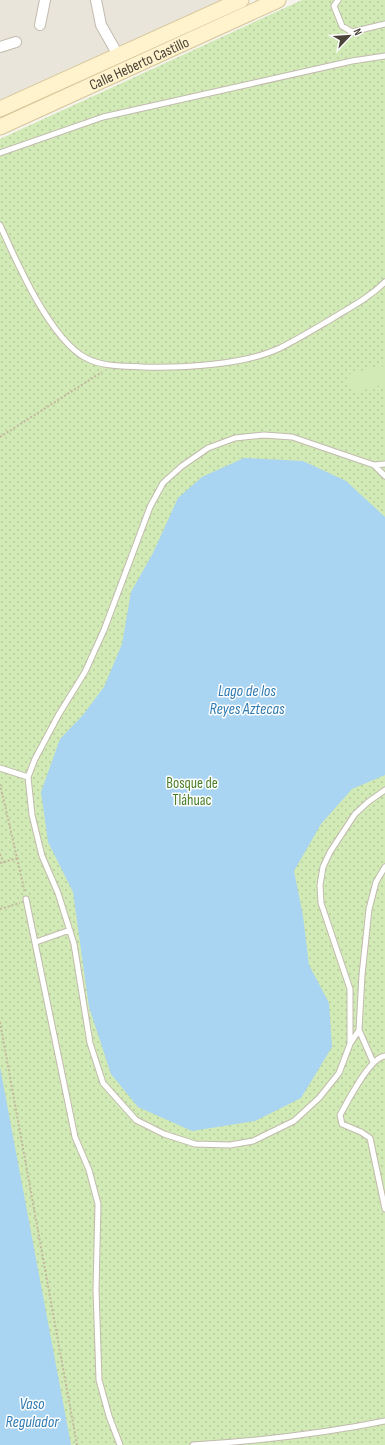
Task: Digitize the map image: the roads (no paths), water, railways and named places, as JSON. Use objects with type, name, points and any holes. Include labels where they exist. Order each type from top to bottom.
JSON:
[{"type":"main road","name":"Calle Heberto Castillo","points":[[0,109],[241,0]]},
{"type":"main road","name":"Calle Heberto Castillo","points":[[0,127],[278,0]]},
{"type":"street","points":[[40,25],[45,0]]},
{"type":"street","points":[[96,0],[101,25],[118,55]]},
{"type":"street","points":[[0,48],[16,42]]},
{"type":"lane","points":[[338,0],[334,6],[342,26],[352,32],[385,24]]},
{"type":"lane","points":[[0,153],[103,117],[352,61],[385,56]]},
{"type":"lane","points":[[0,224],[24,277],[43,311],[66,342],[86,358],[112,365],[169,368],[225,362],[266,353],[305,335],[357,304],[385,282]]},
{"type":"lane","points":[[359,1030],[350,1044],[339,1073],[319,1098],[294,1121],[253,1141],[230,1145],[195,1144],[164,1134],[136,1120],[102,1083],[90,1043],[74,944],[58,893],[42,856],[32,815],[28,777],[35,759],[59,714],[92,658],[150,507],[163,483],[182,466],[208,448],[235,438],[264,435],[292,437],[374,465],[385,464]]},
{"type":"lane","points":[[374,465],[385,476]]},
{"type":"lane","points":[[0,768],[28,777]]},
{"type":"lane","points":[[350,1044],[350,989],[338,949],[326,918],[322,903],[320,885],[323,867],[330,852],[342,833],[355,814],[368,802],[385,790]]},
{"type":"lane","points":[[373,1062],[359,1030],[362,975],[369,909],[376,882],[385,868]]},
{"type":"lane","points":[[26,899],[75,1136],[89,1170],[98,1204],[96,1290],[99,1380],[109,1416],[120,1445]]},
{"type":"lane","points":[[36,942],[70,930]]},
{"type":"lane","points":[[385,1056],[380,1056],[368,1067],[340,1115],[342,1124],[361,1132],[370,1138],[385,1209]]},
{"type":"lane","points":[[193,1445],[248,1441],[348,1429],[385,1421]]},
{"type":"water","name":"Lago de los Reyes Aztecas","points":[[244,458],[303,461],[346,481],[385,517],[385,775],[352,789],[321,824],[294,871],[303,916],[309,965],[329,1003],[332,1047],[301,1098],[255,1121],[192,1131],[138,1107],[111,1074],[89,1007],[73,892],[48,842],[41,792],[60,739],[83,715],[104,687],[122,644],[131,592],[153,553],[178,498],[202,477]]},
{"type":"water","name":"Vaso Regulador","points":[[0,1067],[71,1445],[0,1445]]},
{"type":"park label","name":"Bosque de Tláhuac","points":[[192,792]]}]
